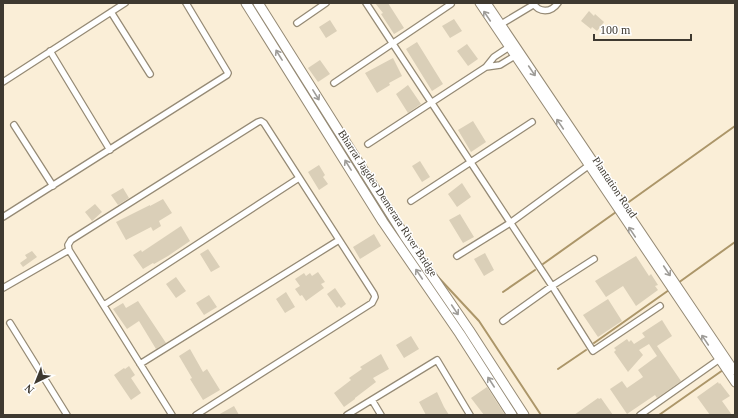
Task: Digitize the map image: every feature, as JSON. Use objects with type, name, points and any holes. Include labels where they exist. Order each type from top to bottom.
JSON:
[{"type":"main road","name":"Bharrat Jagdeo Demerara River Bridge","points":[[246,3],[383,222],[460,334],[512,415]]},
{"type":"main road","name":"Bharrat Jagdeo Demerara River Bridge","points":[[258,3],[406,238],[469,330],[524,415]]},
{"type":"street","points":[[3,82],[125,3]]},
{"type":"street","points":[[3,217],[227,75],[228,73],[186,3]]},
{"type":"street","points":[[297,23],[326,3]]},
{"type":"street","points":[[366,3],[593,351],[660,306]]},
{"type":"street","name":"Plantation Road","points":[[479,3],[498,26],[722,357],[735,383]]},
{"type":"street","name":"Plantation Road","points":[[487,3],[498,26]]},
{"type":"street","points":[[498,26],[533,4],[539,9],[546,11],[552,9],[558,3]]},
{"type":"street","points":[[334,82],[451,4]]},
{"type":"street","points":[[111,12],[150,74]]},
{"type":"street","points":[[368,144],[486,68],[494,57],[511,46]]},
{"type":"street","points":[[50,51],[110,150]]},
{"type":"street","points":[[486,68],[500,66],[517,55]]},
{"type":"street","name":"Plantation Road","points":[[517,55],[588,166],[722,357],[735,371]]},
{"type":"street","points":[[172,415],[69,250],[68,245],[71,240],[261,121],[264,123],[374,294],[375,298],[372,303],[196,415]]},
{"type":"street","points":[[411,201],[532,122]]},
{"type":"street","points":[[14,125],[53,186]]},
{"type":"street","points":[[457,256],[510,223],[588,166]]},
{"type":"street","points":[[104,305],[299,178]]},
{"type":"street","points":[[140,364],[339,240]]},
{"type":"street","points":[[3,288],[69,250]]},
{"type":"street","points":[[502,321],[594,259]]},
{"type":"street","points":[[10,323],[65,414]]},
{"type":"street","points":[[640,415],[722,357]]},
{"type":"street","points":[[347,415],[437,360],[470,415]]},
{"type":"street","points":[[372,400],[381,415]]},
{"type":"building","points":[[375,3],[388,3],[404,28],[394,34],[381,14],[383,13]]},
{"type":"building","points":[[589,11],[604,22],[597,31],[592,27],[591,29],[581,21]]},
{"type":"building","points":[[454,19],[462,31],[450,38],[442,26]]},
{"type":"building","points":[[330,20],[337,31],[326,38],[319,27]]},
{"type":"building","points":[[417,42],[443,84],[432,91],[406,49]]},
{"type":"building","points":[[467,44],[478,59],[468,66],[457,51]]},
{"type":"building","points":[[393,58],[402,76],[389,83],[390,85],[377,93],[365,73]]},
{"type":"building","points":[[320,60],[330,74],[318,82],[308,68]]},
{"type":"building","points":[[408,85],[421,104],[408,113],[396,94]]},
{"type":"building","points":[[473,121],[486,142],[471,152],[458,130]]},
{"type":"building","points":[[420,161],[430,177],[422,182],[412,166]]},
{"type":"building","points":[[319,165],[325,175],[323,177],[328,184],[319,190],[308,172]]},
{"type":"building","points":[[462,183],[471,197],[457,207],[448,194]]},
{"type":"building","points":[[123,188],[129,198],[118,205],[111,195]]},
{"type":"building","points":[[163,199],[172,213],[159,221],[161,226],[153,231],[151,227],[126,240],[116,222]]},
{"type":"building","points":[[95,204],[102,212],[92,221],[85,212]]},
{"type":"building","points":[[460,214],[474,237],[463,243],[449,220]]},
{"type":"building","points":[[181,226],[190,241],[168,256],[143,269],[133,255],[141,250],[142,252]]},
{"type":"building","points":[[374,234],[381,246],[360,259],[353,247]]},
{"type":"building","points":[[208,249],[220,267],[211,272],[200,254]]},
{"type":"building","points":[[32,251],[37,257],[23,267],[20,263],[27,258],[25,255]]},
{"type":"building","points":[[485,253],[494,270],[484,276],[474,259]]},
{"type":"building","points":[[636,256],[649,276],[651,274],[658,285],[655,286],[658,290],[636,306],[623,286],[606,297],[595,281]]},
{"type":"building","points":[[318,272],[325,282],[321,284],[324,288],[306,301],[295,289],[300,286],[295,279],[304,273],[306,276],[310,273],[312,276]]},
{"type":"building","points":[[176,277],[186,291],[176,298],[166,284]]},
{"type":"building","points":[[335,288],[346,304],[341,308],[339,306],[337,308],[327,294]]},
{"type":"building","points":[[286,292],[295,307],[285,313],[276,299]]},
{"type":"building","points":[[209,295],[217,307],[204,315],[196,303]]},
{"type":"building","points":[[608,299],[622,321],[598,337],[583,315]]},
{"type":"building","points":[[138,301],[166,343],[156,349],[139,321],[127,329],[113,309],[123,303],[126,308]]},
{"type":"building","points":[[662,320],[672,336],[657,346],[681,381],[657,398],[655,395],[627,414],[610,389],[622,381],[627,388],[643,377],[638,370],[657,356],[649,344],[639,350],[643,355],[628,372],[614,352],[616,350],[614,348],[627,339],[629,342],[631,340],[634,344],[645,337],[642,333]]},
{"type":"building","points":[[411,336],[419,349],[404,358],[396,345]]},
{"type":"building","points":[[190,349],[203,372],[207,369],[220,390],[203,400],[190,379],[192,378],[179,356]]},
{"type":"building","points":[[381,354],[389,369],[373,378],[376,382],[344,407],[334,393],[351,380],[349,378],[362,369],[360,367]]},
{"type":"building","points":[[129,366],[135,375],[131,378],[141,393],[131,400],[114,375]]},
{"type":"building","points":[[718,382],[730,396],[722,401],[732,415],[710,415],[697,397]]},
{"type":"building","points":[[487,387],[505,415],[484,415],[471,398]]},
{"type":"building","points":[[437,392],[449,415],[426,415],[419,402]]},
{"type":"building","points":[[598,398],[601,398],[613,415],[574,415]]},
{"type":"building","points":[[234,406],[239,415],[218,415]]},
{"type":"waterway","points":[[252,3],[399,235]]},
{"type":"waterway","points":[[626,204],[735,126]]},
{"type":"waterway","points":[[543,264],[616,212]]},
{"type":"waterway","points":[[678,283],[735,242]]},
{"type":"waterway","points":[[503,292],[535,270]]},
{"type":"waterway","points":[[438,277],[479,321],[541,415]]},
{"type":"waterway","points":[[594,343],[669,290]]},
{"type":"waterway","points":[[558,369],[586,350]]},
{"type":"waterway","points":[[659,415],[723,370]]}]
